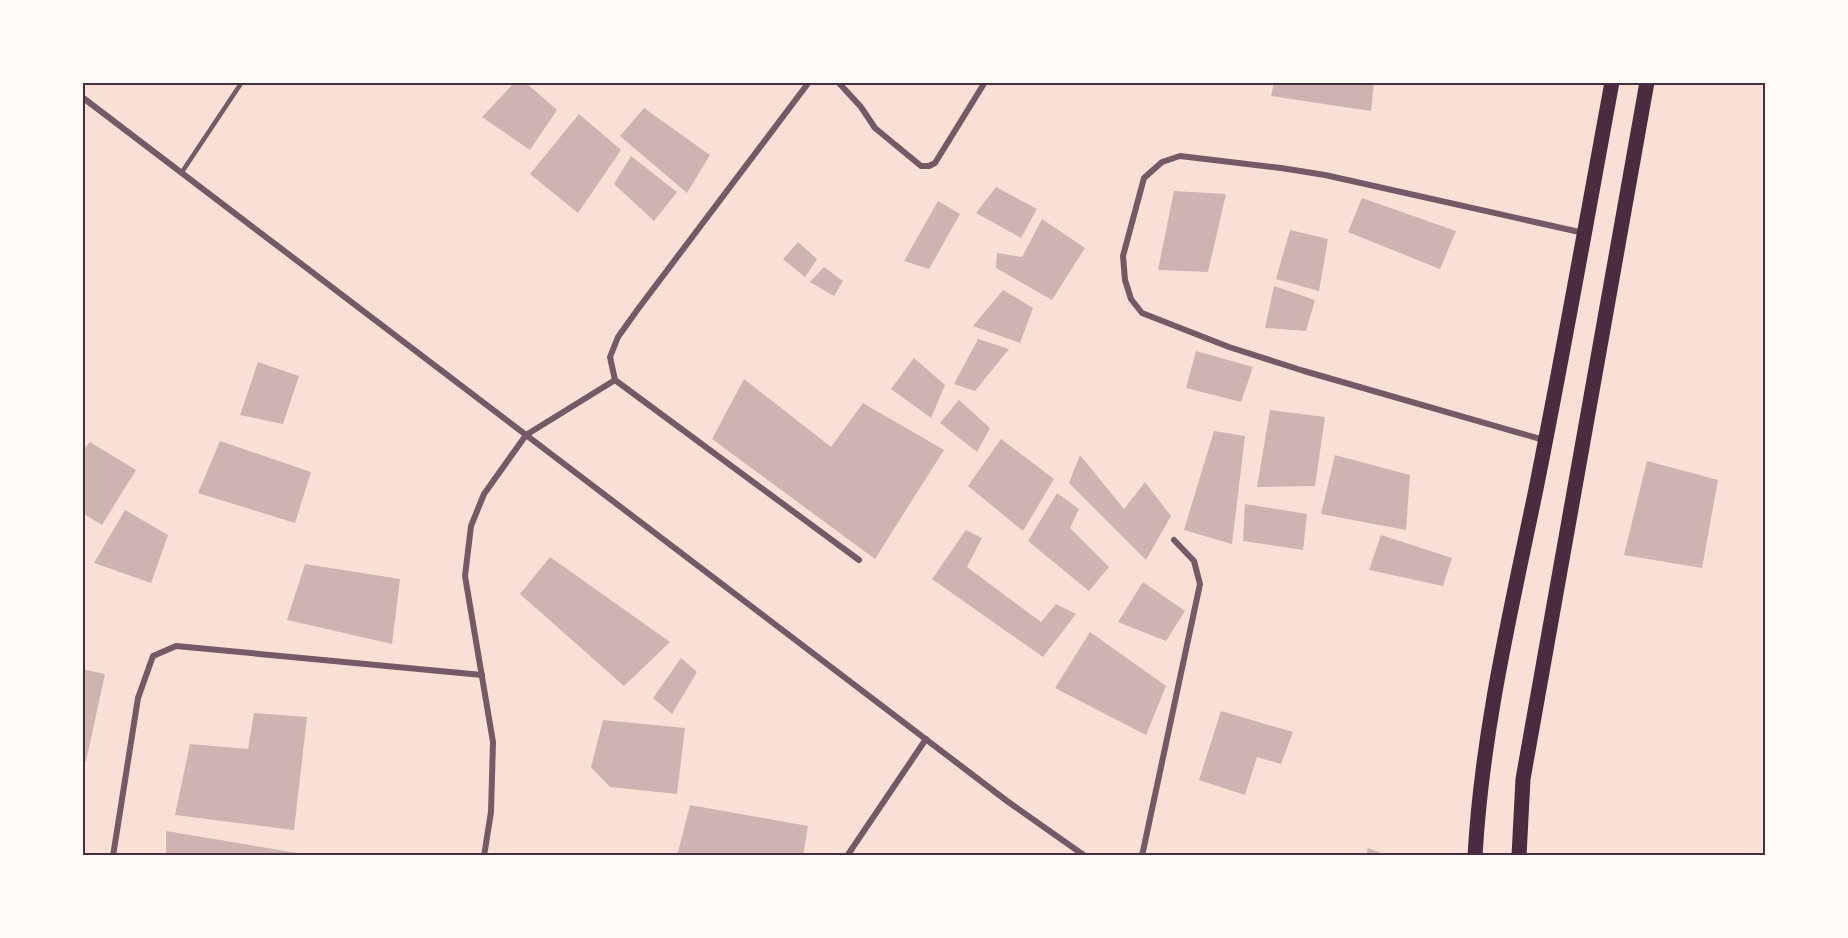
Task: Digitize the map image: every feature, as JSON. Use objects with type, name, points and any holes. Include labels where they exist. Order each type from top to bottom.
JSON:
[{"type":"main road","points":[[1475,855],[1478,809],[1491,710],[1545,440],[1612,82]]},
{"type":"main road","points":[[1519,855],[1523,779],[1647,82]]},
{"type":"street","points":[[809,82],[618,337],[610,357],[615,380],[859,560]]},
{"type":"street","points":[[838,82],[861,107],[875,128],[921,166],[935,163],[985,82]]},
{"type":"street","points":[[82,97],[1008,801],[1085,855]]},
{"type":"street","points":[[1545,440],[1293,368],[1229,347],[1142,313],[1131,299],[1125,280],[1123,256],[1144,178],[1162,162],[1180,156],[1325,175],[1584,233]]},
{"type":"street","points":[[484,855],[491,812],[493,742],[465,576],[471,526],[484,494],[526,435],[615,380]]},
{"type":"street","points":[[1142,855],[1200,584],[1194,561],[1174,540]]},
{"type":"street","points":[[113,855],[138,698],[153,656],[176,646],[482,675]]},
{"type":"street","points":[[847,855],[926,739]]},
{"type":"lane","points":[[182,172],[242,82]]},
{"type":"building","points":[[515,82],[525,82],[557,110],[530,150],[482,117]]},
{"type":"building","points":[[1274,82],[1374,82],[1371,111],[1271,96]]},
{"type":"building","points":[[644,108],[710,155],[687,193],[620,136]]},
{"type":"building","points":[[579,114],[621,150],[578,213],[530,174]]},
{"type":"building","points":[[631,156],[677,192],[654,221],[614,184]]},
{"type":"building","points":[[996,187],[1037,209],[1021,238],[976,213]]},
{"type":"building","points":[[1174,191],[1226,194],[1208,272],[1158,270]]},
{"type":"building","points":[[1362,198],[1456,231],[1440,269],[1348,232]]},
{"type":"building","points":[[938,201],[960,214],[929,269],[904,261]]},
{"type":"building","points":[[1042,219],[1085,248],[1052,300],[996,268],[997,253],[1022,257]]},
{"type":"building","points":[[1290,230],[1328,239],[1319,291],[1276,279]]},
{"type":"building","points":[[798,242],[817,259],[805,277],[783,259]]},
{"type":"building","points":[[824,267],[843,281],[834,296],[810,282]]},
{"type":"building","points":[[1274,286],[1315,300],[1306,331],[1265,328]]},
{"type":"building","points":[[1003,290],[1033,308],[1020,343],[973,326]]},
{"type":"building","points":[[978,339],[1009,349],[975,391],[954,384]]},
{"type":"building","points":[[1196,351],[1253,367],[1241,402],[1186,388]]},
{"type":"building","points":[[914,358],[945,385],[931,418],[891,389]]},
{"type":"building","points":[[258,362],[299,376],[283,424],[240,415]]},
{"type":"building","points":[[744,379],[831,447],[863,403],[944,450],[875,559],[712,439]]},
{"type":"building","points":[[959,400],[990,428],[977,452],[940,423]]},
{"type":"building","points":[[1270,410],[1325,417],[1315,486],[1257,487]]},
{"type":"building","points":[[1214,431],[1245,436],[1232,544],[1184,530]]},
{"type":"building","points":[[1001,439],[1054,479],[1023,531],[968,486]]},
{"type":"building","points":[[220,441],[311,472],[295,523],[198,493]]},
{"type":"building","points":[[90,442],[136,470],[102,525],[82,513],[82,451]]},
{"type":"building","points":[[1080,455],[1124,509],[1145,482],[1171,516],[1146,560],[1069,483]]},
{"type":"building","points":[[1335,455],[1410,475],[1406,530],[1321,514]]},
{"type":"building","points":[[1647,461],[1718,480],[1702,568],[1624,555]]},
{"type":"building","points":[[1057,493],[1079,509],[1070,528],[1109,567],[1089,591],[1028,541]]},
{"type":"building","points":[[1245,504],[1307,514],[1303,550],[1243,541]]},
{"type":"building","points":[[125,510],[168,535],[151,583],[94,563]]},
{"type":"building","points":[[966,530],[982,538],[967,567],[1041,622],[1056,604],[1076,614],[1043,657],[932,579]]},
{"type":"building","points":[[1381,535],[1452,558],[1443,586],[1369,570]]},
{"type":"building","points":[[550,557],[670,642],[624,686],[520,594]]},
{"type":"building","points":[[305,564],[400,579],[392,644],[287,620]]},
{"type":"building","points":[[1143,582],[1185,611],[1166,641],[1118,622]]},
{"type":"building","points":[[1090,632],[1166,686],[1146,735],[1055,688]]},
{"type":"building","points":[[681,658],[697,672],[672,714],[653,698]]},
{"type":"building","points":[[82,669],[105,674],[86,761],[82,760]]},
{"type":"building","points":[[1221,711],[1293,732],[1281,764],[1257,757],[1245,795],[1199,780]]},
{"type":"building","points":[[254,713],[307,717],[294,830],[175,815],[190,744],[248,749]]},
{"type":"building","points":[[603,720],[685,728],[677,794],[610,787],[591,767]]},
{"type":"building","points":[[690,805],[808,826],[803,856],[677,856]]},
{"type":"building","points":[[166,831],[297,853],[296,856],[166,856]]},
{"type":"building","points":[[1368,848],[1386,855],[1386,856],[1366,856]]}]
